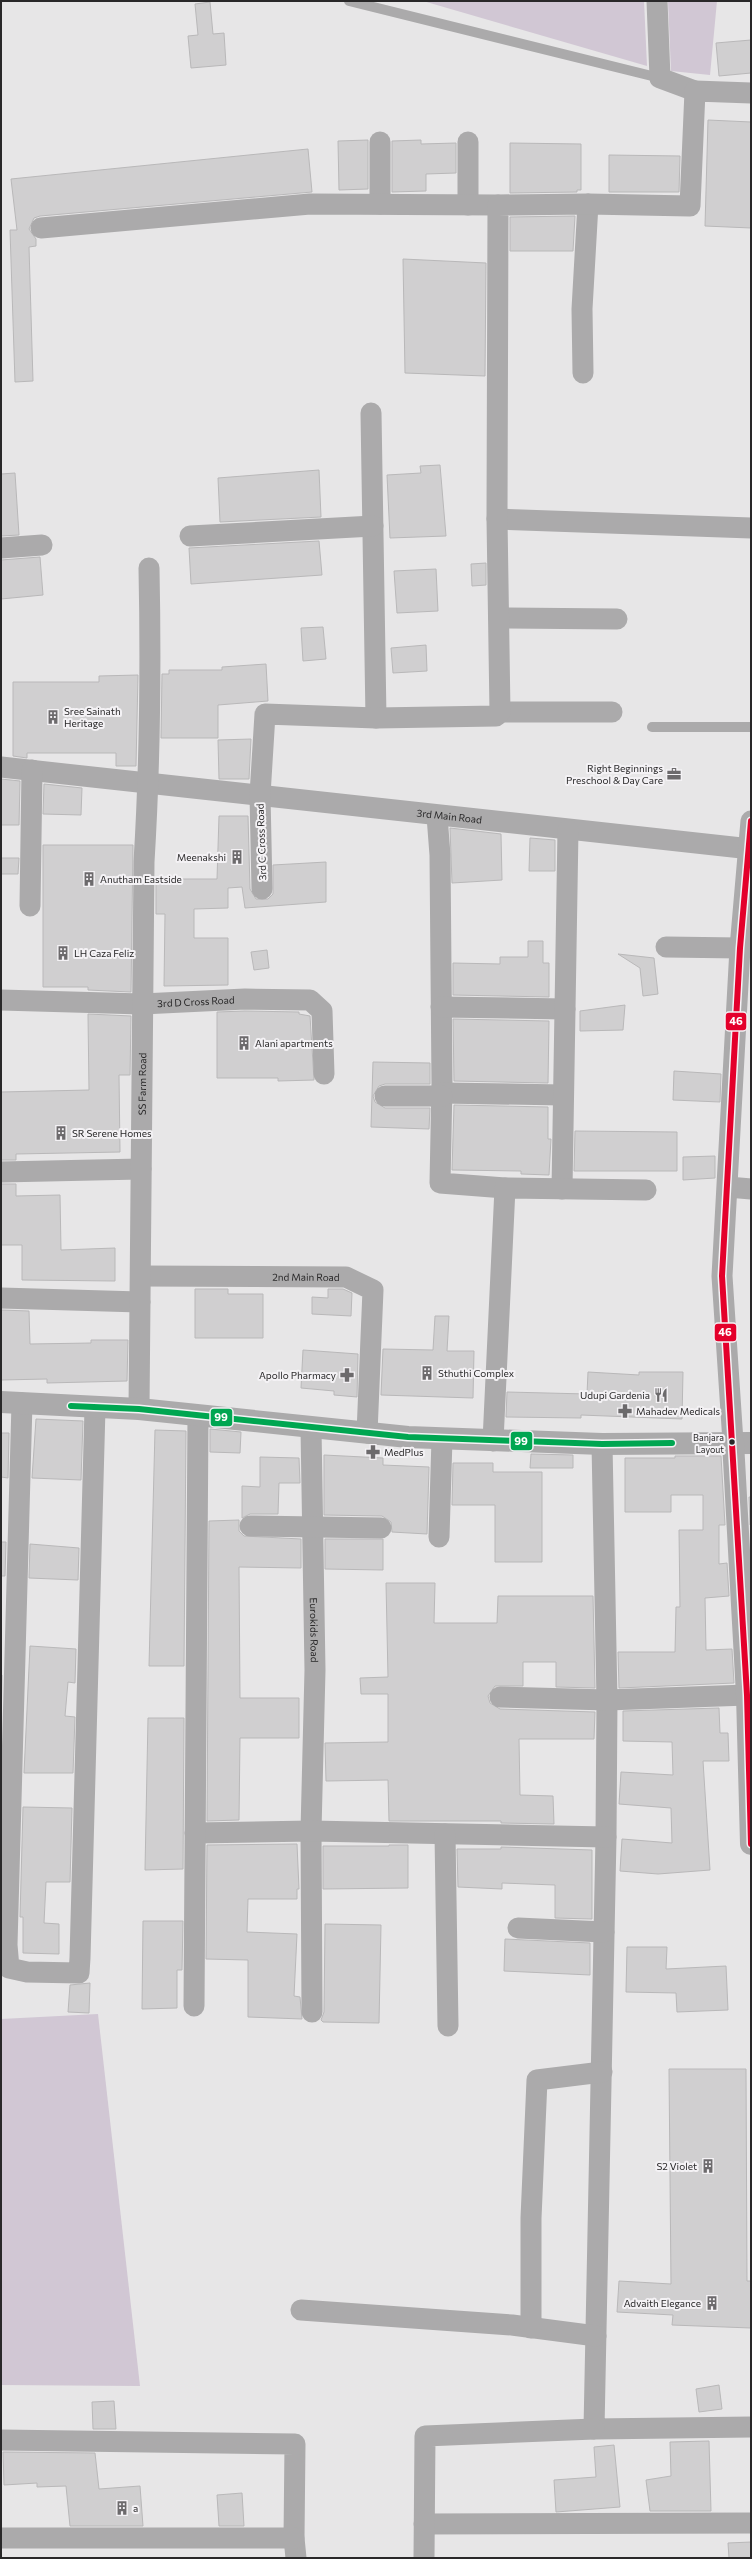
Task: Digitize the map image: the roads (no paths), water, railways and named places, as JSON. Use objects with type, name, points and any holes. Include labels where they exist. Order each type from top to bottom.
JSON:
[{"type":"street","points":[[657,1],[660,78],[694,91],[751,93]]},
{"type":"street","points":[[41,228],[310,204],[588,204],[690,206],[694,91]]},
{"type":"street","points":[[380,142],[380,204]]},
{"type":"street","points":[[468,142],[468,205]]},
{"type":"street","points":[[583,373],[582,309],[588,204]]},
{"type":"street","points":[[498,205],[497,519],[500,712]]},
{"type":"street","points":[[371,413],[376,718],[496,716],[500,712],[612,712]]},
{"type":"street","points":[[497,519],[751,528]]},
{"type":"street","points":[[190,536],[373,526]]},
{"type":"street","points":[[1,548],[42,545]]},
{"type":"street","name":"SS Farm Road","points":[[139,1409],[144,862],[151,666],[149,568]]},
{"type":"street","points":[[499,618],[617,619]]},
{"type":"street","name":"3rd C Cross Road","points":[[262,889],[260,795],[265,714],[376,718]]},
{"type":"street","name":"3rd Main Road","points":[[1,767],[749,849]]},
{"type":"street","points":[[30,906],[32,770]]},
{"type":"street","points":[[437,816],[440,855],[442,1094],[440,1183],[505,1188],[646,1190]]},
{"type":"street","points":[[751,821],[740,948],[722,1276],[742,1443],[751,1831]]},
{"type":"street","points":[[562,1189],[568,830]]},
{"type":"street","points":[[666,947],[740,948]]},
{"type":"street","name":"3rd D Cross Road","points":[[1,1000],[142,1004],[246,999],[310,1000],[322,1011],[324,1074]]},
{"type":"street","points":[[441,1007],[565,1009]]},
{"type":"street","points":[[386,1096],[442,1094],[563,1095]]},
{"type":"street","points":[[1,1172],[141,1169]]},
{"type":"street","points":[[728,1187],[751,1189]]},
{"type":"street","points":[[493,1442],[505,1188]]},
{"type":"street","name":"2nd Main Road","points":[[141,1276],[346,1277],[373,1290],[367,1433]]},
{"type":"street","points":[[1,1298],[140,1302]]},
{"type":"street","points":[[1,1402],[95,1408],[139,1409],[311,1428],[493,1442],[602,1444],[742,1443]]},
{"type":"street","points":[[22,1404],[7,1945],[9,1968],[27,1972],[79,1973],[95,1408]]},
{"type":"street","points":[[194,2006],[198,1416]]},
{"type":"street","name":"Eurokids Road","points":[[311,1428],[315,1670],[311,1832],[312,2012]]},
{"type":"street","points":[[439,1537],[442,1439]]},
{"type":"street","points":[[594,2429],[606,1837],[607,1700],[602,1444]]},
{"type":"street","points":[[250,1526],[381,1528]]},
{"type":"street","points":[[500,1697],[607,1700],[747,1695]]},
{"type":"street","points":[[195,1833],[311,1832],[606,1837]]},
{"type":"street","points":[[445,1834],[448,2026]]},
{"type":"street","points":[[518,1928],[604,1932]]},
{"type":"street","points":[[531,2328],[531,2218],[537,2080],[602,2072]]},
{"type":"street","points":[[301,2310],[531,2328],[596,2336]]},
{"type":"street","points":[[424,2558],[425,2436],[594,2429],[751,2427]]},
{"type":"street","points":[[1,2440],[295,2444],[295,2548],[1,2538]]},
{"type":"street","points":[[424,2524],[751,2524]]},
{"type":"lane","points":[[349,1],[660,78]]},
{"type":"lane","points":[[652,727],[751,727]]},
{"type":"place","name":"Sree Sainath Heritage","points":[[53,717]]},
{"type":"place","name":"Right Beginnings Preschool & Day Care","points":[[674,774]]},
{"type":"place","name":"Meenakshi","points":[[237,857]]},
{"type":"place","name":"Anutham Eastside","points":[[89,879]]},
{"type":"place","name":"LH Caza Feliz","points":[[63,953]]},
{"type":"place","name":"Alani apartments","points":[[244,1043]]},
{"type":"place","name":"SR Serene Homes","points":[[61,1133]]},
{"type":"place","name":"Sthuthi Complex","points":[[427,1373]]},
{"type":"place","name":"Apollo Pharmacy","points":[[347,1375]]},
{"type":"place","name":"Udupi Gardenia","points":[[661,1395]]},
{"type":"place","name":"Mahadev Medicals","points":[[625,1411]]},
{"type":"place","name":"Banjara Layout","points":[[732,1442]]},
{"type":"place","name":"MedPlus","points":[[373,1452]]},
{"type":"place","name":"S2 Violet","points":[[708,2166]]},
{"type":"place","name":"Advaith Elegance","points":[[712,2303]]},
{"type":"place","name":"a","points":[[122,2508]]}]
